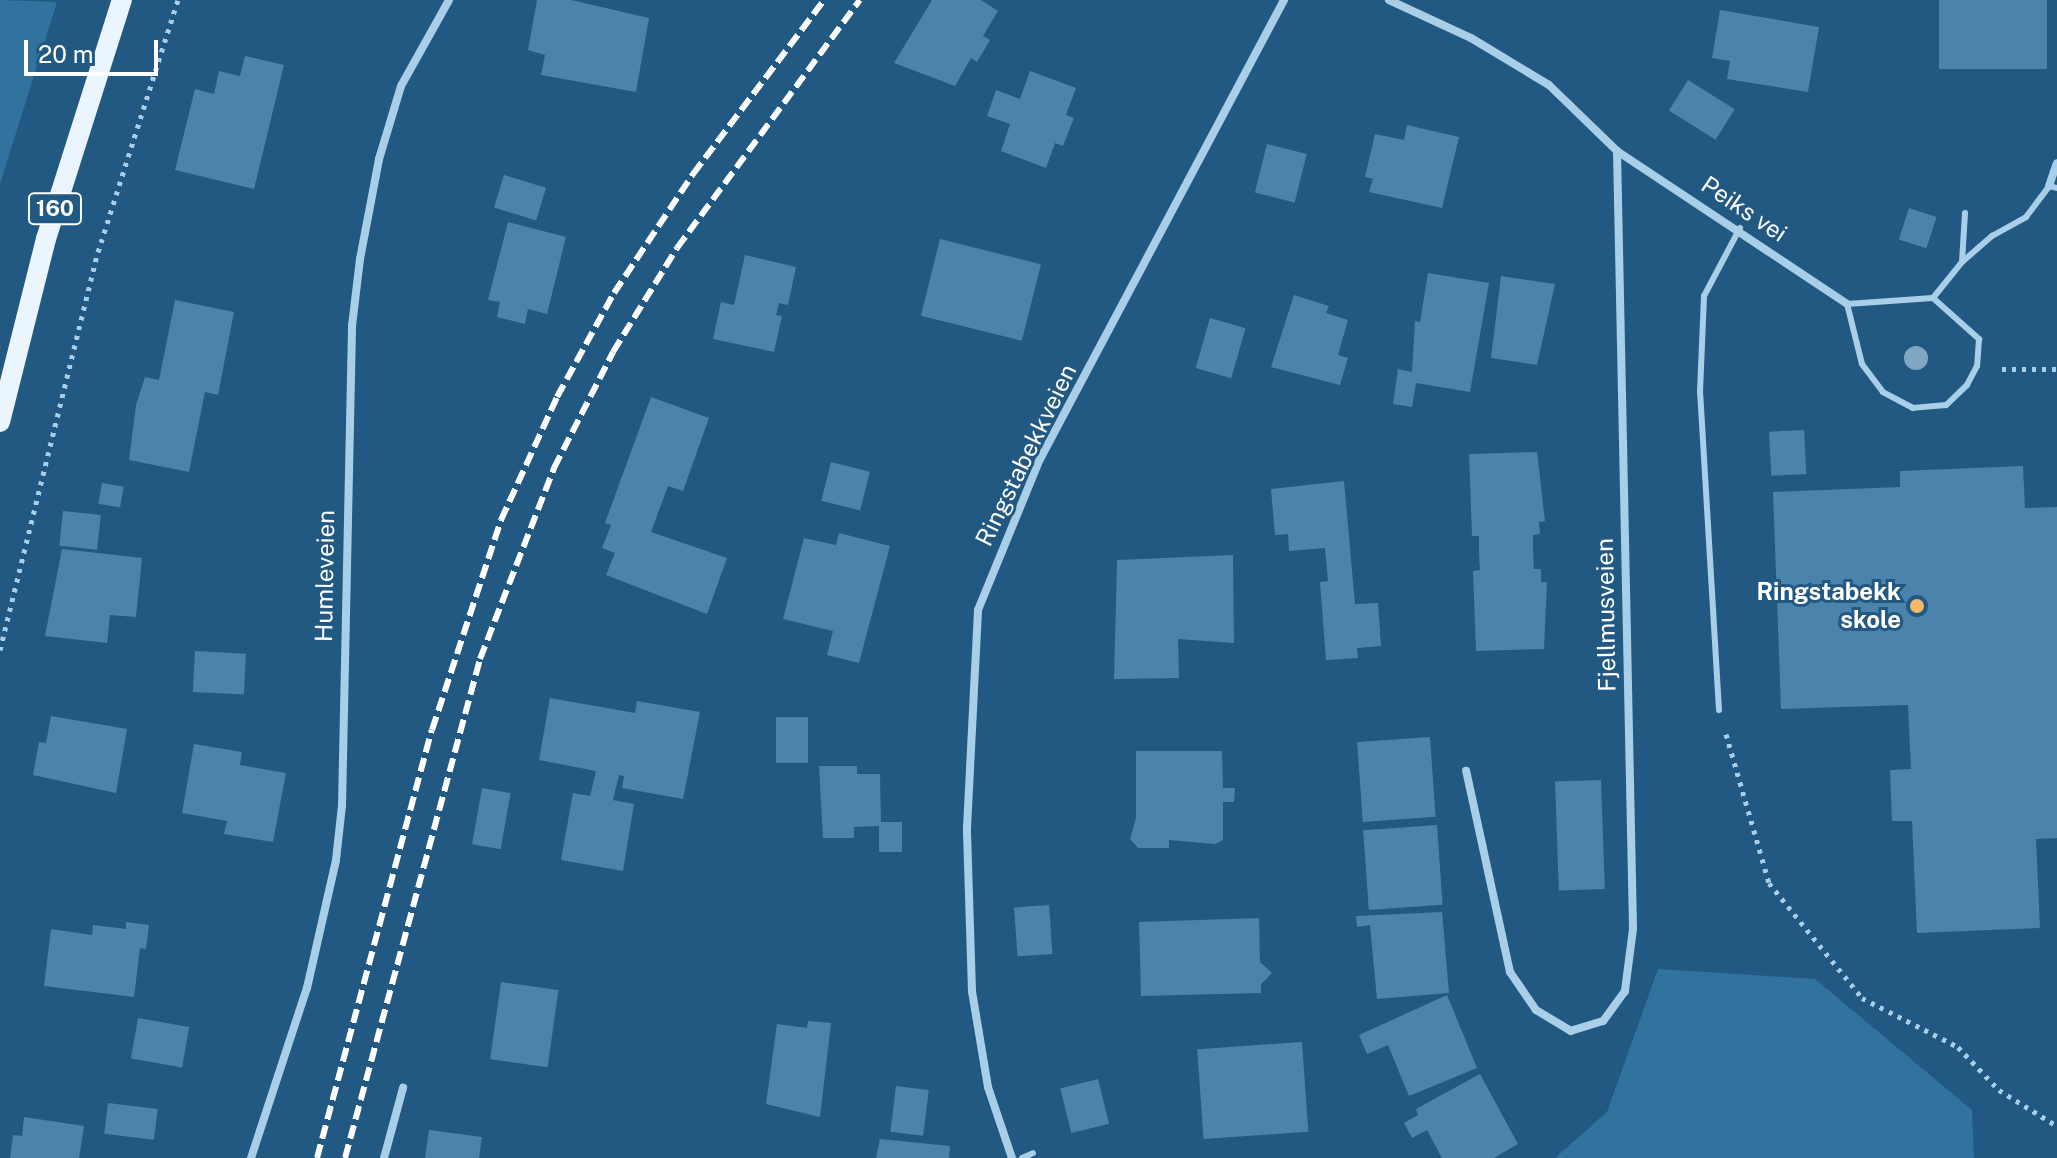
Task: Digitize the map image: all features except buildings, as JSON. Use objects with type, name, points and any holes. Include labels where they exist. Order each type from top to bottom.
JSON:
[{"type":"main road","name":"160","points":[[0,422],[54,211],[122,0]]},
{"type":"street","name":"Humleveien","points":[[251,1158],[307,988],[336,860],[342,806],[352,326],[360,259],[379,159],[401,86],[449,0]]},
{"type":"street","name":"Ringstabekkveien","points":[[1012,1158],[988,1087],[972,991],[967,828],[978,610],[1039,461],[1284,0]]},
{"type":"street","points":[[1389,0],[1471,38],[1549,85],[1617,151]]},
{"type":"street","name":"Peiks vei","points":[[1617,151],[1740,228],[1847,304]]},
{"type":"street","name":"Fjellmusveien","points":[[1466,771],[1510,972],[1536,1010],[1571,1031],[1603,1021],[1625,991],[1633,929],[1617,151]]},
{"type":"street","points":[[2053,187],[2057,163]]},
{"type":"street","points":[[384,1158],[403,1088]]},
{"type":"lane","points":[[1933,298],[1962,262],[1992,236],[2026,217],[2053,187]]},
{"type":"lane","points":[[1962,262],[1965,213]]},
{"type":"lane","points":[[1719,710],[1700,392],[1703,309],[1704,296],[1740,228]]},
{"type":"lane","points":[[1933,298],[1979,339],[1977,366],[1946,405],[1913,408],[1883,392],[1862,364],[1847,304],[1933,298]]},
{"type":"lane","points":[[1022,1158],[1033,1153]]},
{"type":"path","points":[[0,650],[98,252],[178,0]]},
{"type":"path","points":[[1977,366],[2057,369]]},
{"type":"path","points":[[1719,710],[1769,883],[1862,998],[1958,1047],[1999,1090],[2057,1126]]},
{"type":"shaded area","points":[[0,0],[57,2],[0,184]]},
{"type":"shaded area","points":[[1658,969],[1815,979],[1972,1110],[1974,1158],[1555,1158],[1607,1112]]},
{"type":"railway","points":[[317,1158],[432,730],[501,520],[557,397],[614,293],[693,174],[824,0]]},
{"type":"railway","points":[[345,1158],[480,659],[554,468],[613,352],[677,248],[860,0]]},
{"type":"place","name":"Ringstabekk skole","points":[[1917,606]]}]
